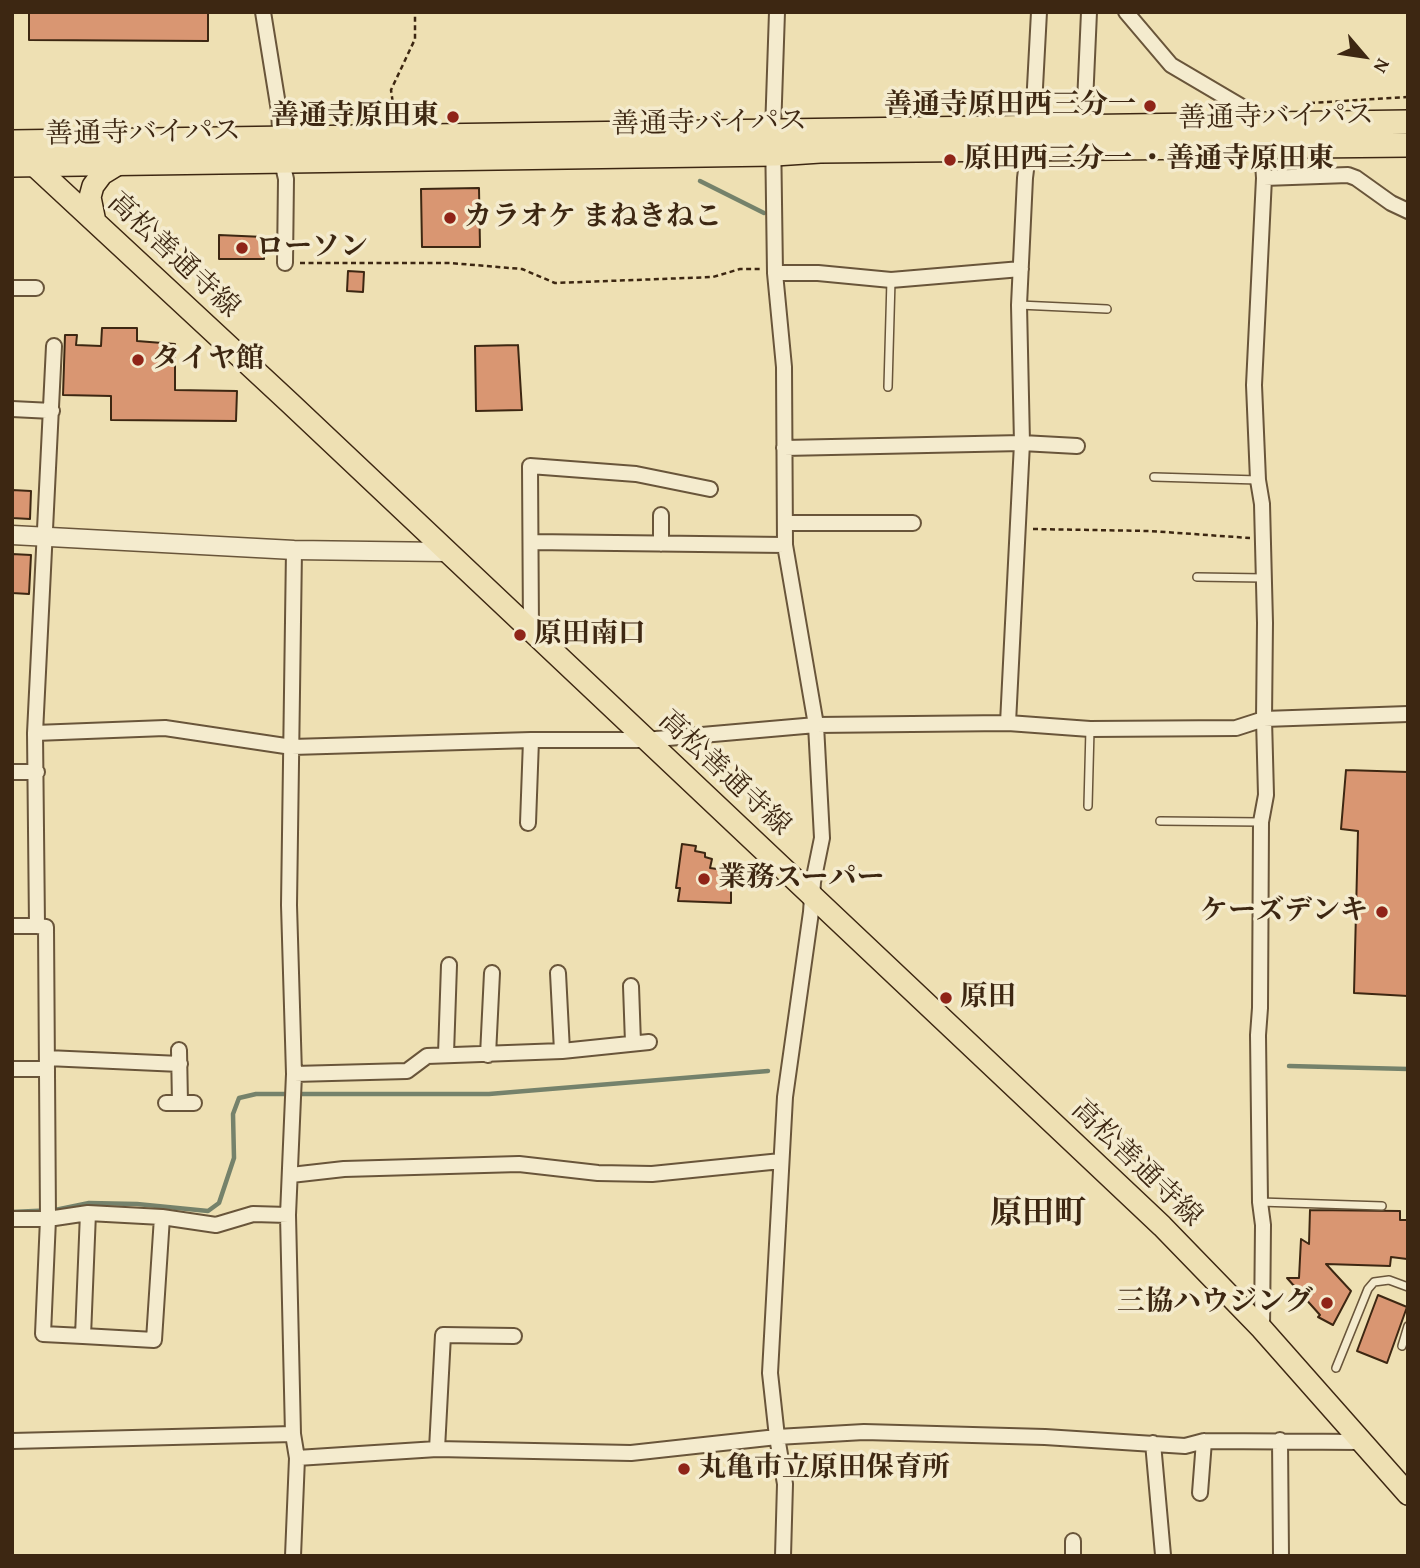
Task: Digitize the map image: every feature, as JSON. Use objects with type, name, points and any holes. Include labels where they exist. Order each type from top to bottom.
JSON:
[{"type":"highway","name":"善通寺バイパス","points":[[23,165],[282,162],[774,143],[1031,128],[1408,122]]},
{"type":"highway","name":"善通寺バイパス","points":[[12,144],[280,138],[774,143],[820,151],[1029,151],[1408,145]]},
{"type":"main road","name":"高松善通寺線","points":[[12,144],[23,165],[95,222],[1162,1226],[1262,1329],[1362,1442],[1400,1479],[1408,1494]]},
{"type":"main road","points":[[95,222],[90,197],[93,186],[102,174],[120,163]]},
{"type":"street","points":[[263,12],[279,111],[282,162],[286,179],[285,263]]},
{"type":"street","points":[[777,12],[775,271],[784,367],[785,545],[816,725],[822,838],[785,1097],[781,1161],[770,1373],[785,1484],[783,1556]]},
{"type":"street","points":[[1008,723],[1022,443],[1018,306],[1025,178],[1034,106],[1039,12]]},
{"type":"street","points":[[1085,103],[1089,12]]},
{"type":"street","points":[[1126,12],[1171,65],[1244,108],[1254,125],[1262,148],[1264,178],[1254,385],[1263,539],[1266,795],[1261,822],[1258,1035],[1260,1202],[1263,1225],[1262,1329]]},
{"type":"street","points":[[1264,178],[1348,175],[1408,211]]},
{"type":"street","points":[[775,271],[891,280],[1021,269]]},
{"type":"street","points":[[12,288],[36,288]]},
{"type":"street","points":[[37,926],[35,733],[54,346]]},
{"type":"street","points":[[12,410],[52,411]]},
{"type":"street","points":[[785,448],[1022,443],[1077,446]]},
{"type":"street","points":[[531,631],[530,467],[636,474],[710,489]]},
{"type":"street","points":[[661,515],[661,544]]},
{"type":"street","points":[[785,523],[913,523]]},
{"type":"street","points":[[12,535],[294,550],[446,552]]},
{"type":"street","points":[[531,542],[785,545]]},
{"type":"street","points":[[292,1556],[297,1458],[293,1434],[288,1215],[294,1074],[289,905],[294,550]]},
{"type":"street","points":[[35,733],[165,728],[292,747],[531,740],[645,740],[816,725],[1008,723],[1090,729],[1236,728],[1264,719],[1408,714]]},
{"type":"street","points":[[528,823],[531,740]]},
{"type":"street","points":[[12,772],[37,772]]},
{"type":"street","points":[[12,926],[46,927],[48,1219],[43,1334],[154,1340],[162,1217]]},
{"type":"street","points":[[446,1055],[449,965]]},
{"type":"street","points":[[488,1055],[492,973]]},
{"type":"street","points":[[558,973],[562,1051]]},
{"type":"street","points":[[631,986],[633,1043]]},
{"type":"street","points":[[294,1074],[407,1071],[428,1056],[562,1051],[649,1042]]},
{"type":"street","points":[[12,1069],[47,1063],[180,1057],[180,1103]]},
{"type":"street","points":[[290,1175],[344,1169],[519,1164],[598,1173],[652,1174],[781,1161]]},
{"type":"street","points":[[83,1336],[88,1213]]},
{"type":"street","points":[[12,1219],[48,1219],[88,1213],[162,1217],[216,1225],[253,1214],[288,1215]]},
{"type":"street","points":[[437,1449],[443,1335],[514,1336]]},
{"type":"street","points":[[297,1458],[437,1449],[631,1453],[777,1437],[864,1433],[1045,1437],[1185,1446],[1204,1441],[1362,1442]]},
{"type":"street","points":[[12,1441],[293,1434]]},
{"type":"street","points":[[1280,1440],[1281,1556]]},
{"type":"street","points":[[1200,1493],[1204,1441]]},
{"type":"street","points":[[1153,1443],[1163,1555]]},
{"type":"lane","points":[[888,387],[891,280]]},
{"type":"lane","points":[[1018,306],[1107,309]]},
{"type":"lane","points":[[1154,477],[1258,480]]},
{"type":"lane","points":[[1197,578],[1264,578]]},
{"type":"lane","points":[[1088,806],[1090,729]]},
{"type":"lane","points":[[1160,821],[1261,822]]},
{"type":"lane","points":[[1260,1202],[1382,1206]]},
{"type":"lane","points":[[1336,1368],[1368,1289],[1374,1282],[1390,1280],[1408,1287]]},
{"type":"lane","points":[[1402,1346],[1408,1326]]},
{"type":"path","points":[[396,121],[391,90],[415,39],[415,12]]},
{"type":"path","points":[[1300,104],[1408,97]]},
{"type":"path","points":[[285,263],[450,263],[522,269],[555,283],[713,278],[740,268],[775,271]]},
{"type":"path","points":[[1019,529],[1150,531],[1263,539]]},
{"type":"building","points":[[29,12],[208,12],[208,41],[29,40]]},
{"type":"building","name":"カラオケ まねきねこ","points":[[479,188],[480,247],[422,247],[421,189]]},
{"type":"building","name":"ローソン","points":[[219,235],[264,237],[264,259],[219,259]]},
{"type":"building","points":[[348,271],[364,272],[363,292],[347,291]]},
{"type":"building","name":"タイヤ館","points":[[102,328],[137,328],[137,341],[175,344],[175,390],[237,391],[236,421],[111,420],[111,396],[63,395],[65,335],[77,335],[76,345],[101,346]]},
{"type":"building","points":[[518,345],[522,410],[476,411],[475,346]]},
{"type":"building","points":[[12,490],[31,491],[30,519],[12,518]]},
{"type":"building","points":[[12,554],[31,555],[29,594],[12,593]]},
{"type":"building","name":"ケーズデンキ","points":[[1346,770],[1408,772],[1408,996],[1354,993],[1358,831],[1341,829]]},
{"type":"building","name":"業務スーパー","points":[[682,844],[696,846],[695,851],[705,853],[705,857],[712,859],[710,868],[731,871],[731,903],[678,901],[680,888],[676,888]]},
{"type":"building","points":[[1310,1210],[1400,1211],[1400,1220],[1408,1220],[1407,1259],[1391,1257],[1390,1266],[1326,1264],[1351,1291],[1333,1325],[1318,1317],[1320,1315],[1287,1278],[1299,1278],[1301,1239],[1309,1244]]},
{"type":"building","points":[[1378,1295],[1407,1307],[1387,1363],[1357,1351]]},
{"type":"waterway","points":[[700,181],[764,213]]},
{"type":"waterway","points":[[1289,1066],[1408,1069]]},
{"type":"waterway","points":[[12,1212],[55,1210],[89,1203],[137,1204],[208,1211],[219,1203],[234,1158],[233,1114],[239,1098],[256,1094],[489,1094],[768,1071]]},
{"type":"place","name":"善通寺原田西三分一","points":[[1150,106]]},
{"type":"place","name":"善通寺原田東","points":[[453,117]]},
{"type":"place","name":"原田西三分一 ・善通寺原田東","points":[[950,160]]},
{"type":"place","name":"カラオケ まねきねこ","points":[[450,218]]},
{"type":"place","name":"ローソン","points":[[242,248]]},
{"type":"place","name":"タイヤ館","points":[[138,360]]},
{"type":"place","name":"原田南口","points":[[520,635]]},
{"type":"place","name":"業務スーパー","points":[[704,879]]},
{"type":"place","name":"ケーズデンキ","points":[[1382,912]]},
{"type":"place","name":"原田","points":[[946,998]]},
{"type":"place","name":"三協ハウジング","points":[[1327,1303]]},
{"type":"place","name":"丸亀市立原田保育所","points":[[684,1469]]},
{"type":"district","name":"原田町","points":[[1038,1215]]}]
